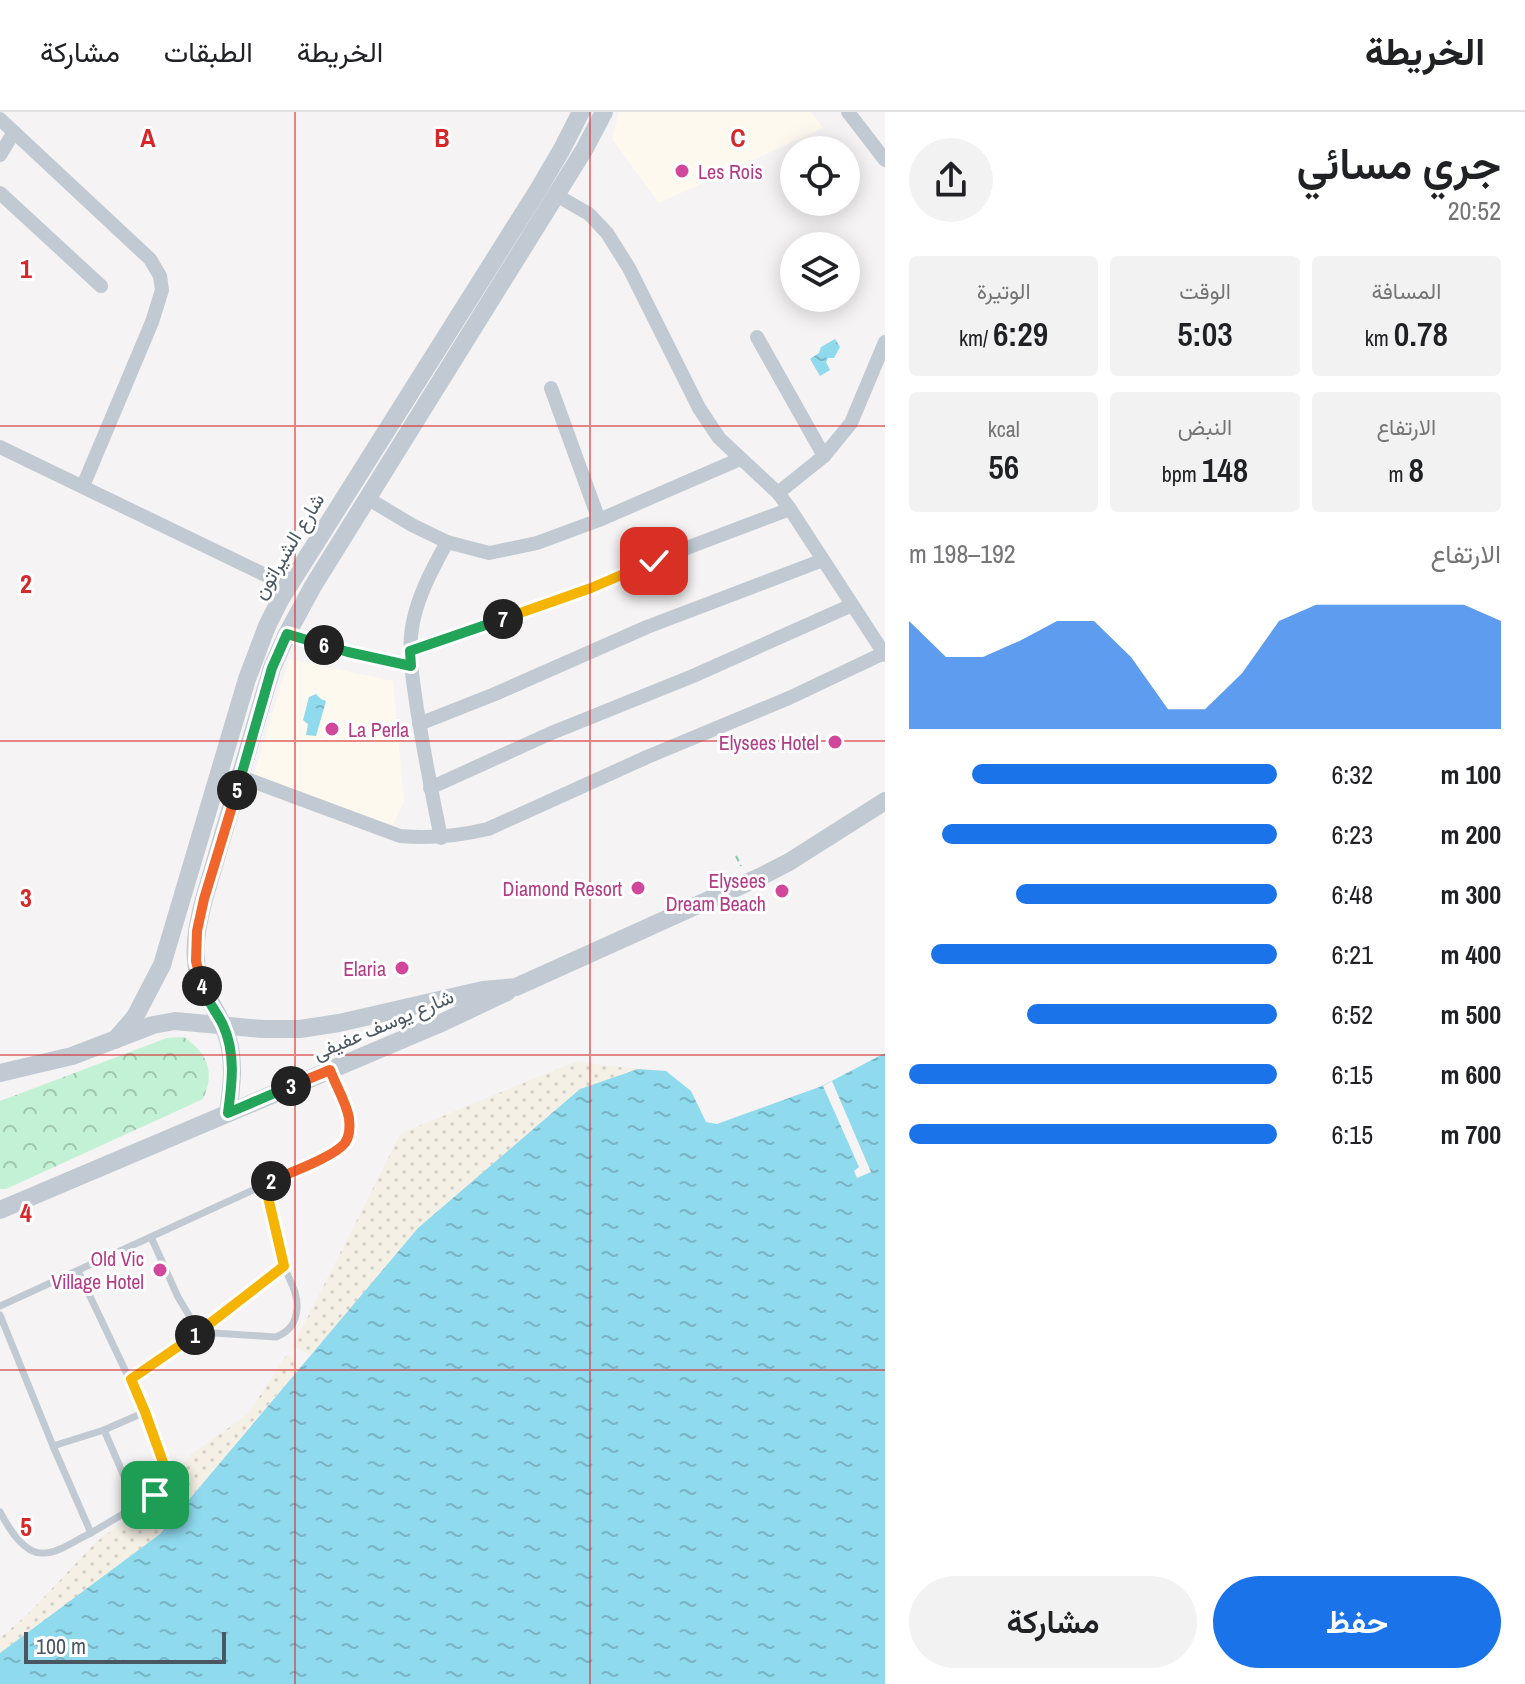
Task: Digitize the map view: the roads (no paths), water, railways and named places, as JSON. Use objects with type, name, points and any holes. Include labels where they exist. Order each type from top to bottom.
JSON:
[{"type":"street","name":"شارع الشيراتون","points":[[115,1040],[135,1017],[162,965],[252,666],[267,626],[288,586],[538,190],[581,112]]},
{"type":"street","name":"شارع الشيراتون","points":[[228,1113],[232,1060],[223,1025],[203,990],[196,961],[197,931],[272,668],[313,586],[584,150],[604,112]]},
{"type":"street","points":[[848,112],[885,160]]},
{"type":"street","points":[[0,119],[150,259],[160,276],[162,290],[152,322],[83,486]]},
{"type":"street","points":[[0,155],[14,132]]},
{"type":"street","points":[[0,193],[101,286]]},
{"type":"street","points":[[241,777],[400,836],[423,839],[463,835],[488,829],[884,654],[778,493],[719,438],[699,408],[629,268],[607,233],[589,214],[556,195]]},
{"type":"street","points":[[757,337],[824,456]]},
{"type":"street","points":[[778,493],[824,456],[851,423],[885,342]]},
{"type":"street","points":[[551,388],[599,520]]},
{"type":"street","points":[[0,447],[288,586]]},
{"type":"street","points":[[367,498],[447,542],[489,553],[537,543],[599,520],[740,459]]},
{"type":"street","points":[[287,634],[348,652],[410,658],[790,509]]},
{"type":"street","points":[[441,838],[410,658],[413,623],[423,588],[447,542]]},
{"type":"street","points":[[419,724],[647,627],[823,560]]},
{"type":"street","points":[[430,788],[852,605]]},
{"type":"street","points":[[1,1072],[72,1056],[129,1032],[175,1021],[262,1029],[300,1029],[483,990],[516,987],[762,876],[885,801]]},
{"type":"street","name":"شارع يوسف عفيفى","points":[[0,1210],[439,1024],[516,987]]},
{"type":"lane","points":[[0,1306],[323,1158],[345,1144],[350,1135],[349,1119],[330,1070]]},
{"type":"lane","points":[[199,1332],[276,1337],[286,1333],[294,1324],[296,1294],[284,1266],[265,1184]]},
{"type":"lane","points":[[151,1237],[178,1297],[199,1332]]},
{"type":"lane","points":[[131,1379],[199,1332],[284,1266]]},
{"type":"lane","points":[[0,1512],[7,1526],[29,1550],[44,1553],[91,1533],[137,1506],[155,1495],[162,1483],[164,1465],[145,1412],[78,1271]]},
{"type":"lane","points":[[0,1315],[91,1533]]},
{"type":"lane","points":[[53,1446],[104,1430],[145,1412]]},
{"type":"lane","points":[[104,1430],[137,1506]]},
{"type":"water","points":[[835,339],[840,347],[834,358],[828,358],[826,362],[830,370],[820,376],[810,359],[819,353],[821,347]]},
{"type":"water","points":[[316,694],[326,701],[316,736],[306,735],[308,724],[303,720],[309,697]]},
{"type":"water","points":[[885,1053],[885,1684],[0,1684],[0,1653],[160,1534],[418,1228],[580,1089],[638,1069],[666,1071],[691,1091],[706,1122],[717,1124],[822,1086]]},
{"type":"place","name":"Les Rois","points":[[682,171]]},
{"type":"place","name":"La Perla","points":[[332,729]]},
{"type":"place","name":"Elysees Hotel","points":[[835,742]]},
{"type":"place","name":"Diamond Resort","points":[[638,888]]},
{"type":"place","name":"Elysees Dream Beach","points":[[782,891]]},
{"type":"place","name":"Elaria","points":[[402,968]]},
{"type":"place","name":"Old Vic Village Hotel","points":[[160,1270]]}]
